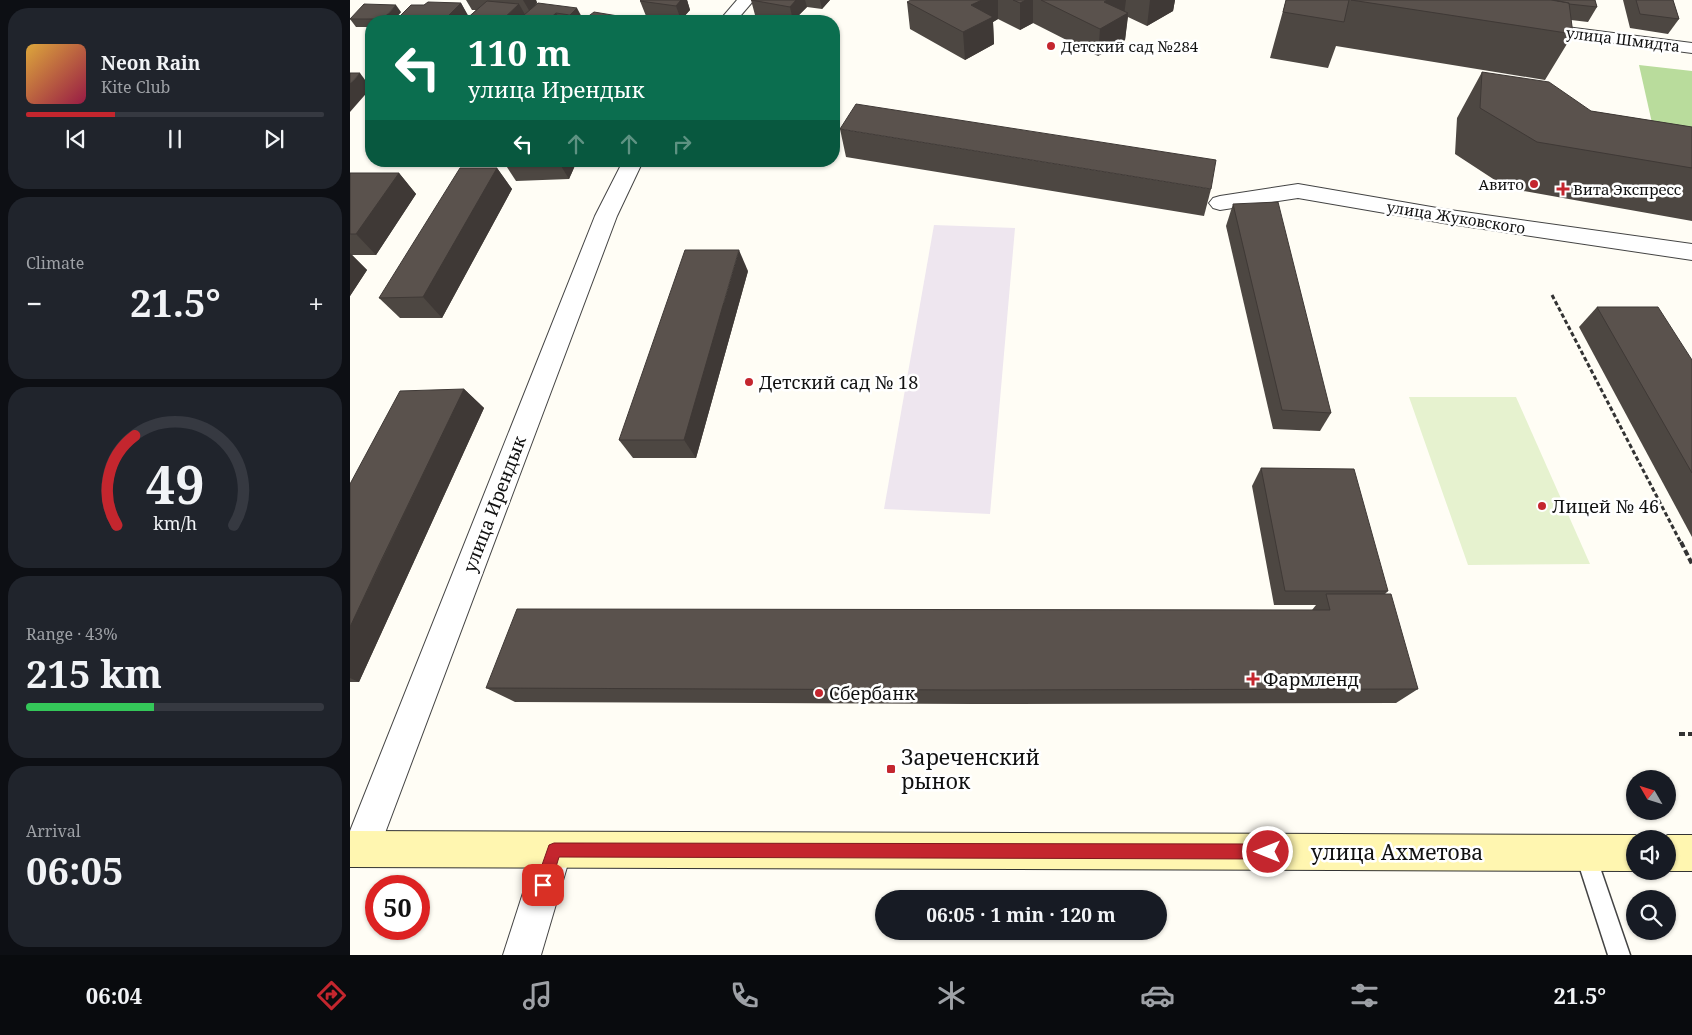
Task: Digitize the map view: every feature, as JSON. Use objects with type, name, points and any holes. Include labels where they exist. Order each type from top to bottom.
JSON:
[{"type":"main road","name":"улица Ахметова","points":[[355,849],[1626,853]]},
{"type":"main road","points":[[1676,853],[1692,853]]},
{"type":"street","points":[[732,15],[746,0]]},
{"type":"street","name":"улица Шмидта","points":[[1524,27],[1692,48]]},
{"type":"street","name":"улица Ирендык","points":[[355,849],[606,216],[630,167]]},
{"type":"street","name":"улица Жуковского","points":[[1220,203],[1298,191],[1443,216],[1692,252]]},
{"type":"street","points":[[522,955],[554,850]]},
{"type":"lane","points":[[1585,852],[1619,955]]},
{"type":"path","points":[[1552,295],[1692,564]]},
{"type":"path","points":[[1679,734],[1692,734]]},
{"type":"shaded area","points":[[934,225],[1015,228],[990,514],[884,509]]},
{"type":"green space","points":[[1639,65],[1692,71],[1692,139],[1654,132]]},
{"type":"green space","points":[[1409,397],[1516,397],[1590,564],[1468,565]]},
{"type":"building","points":[[641,0],[681,0],[676,6]]},
{"type":"building","points":[[751,0],[796,0],[790,7]]},
{"type":"building","points":[[911,0],[982,0],[971,5],[993,17],[963,32],[907,2]]},
{"type":"building","points":[[1013,0],[1026,0],[1020,3]]},
{"type":"building","points":[[1041,0],[1107,0],[1104,2],[1128,13],[1100,29]]},
{"type":"building","points":[[1286,0],[1349,0],[1344,22],[1283,12]]},
{"type":"building","points":[[1351,0],[1551,0],[1569,3],[1573,34]]},
{"type":"building","points":[[1554,0],[1595,0],[1597,7],[1569,4]]},
{"type":"building","points":[[1636,0],[1673,0],[1679,19],[1640,14]]},
{"type":"building","points":[[487,1],[519,4],[507,15],[471,15]]},
{"type":"building","points":[[428,2],[461,3],[449,15],[401,15],[411,5],[424,5]]},
{"type":"building","points":[[538,3],[577,8],[570,15],[556,13],[554,15],[524,15]]},
{"type":"building","points":[[364,4],[396,5],[387,15],[365,15],[365,19],[350,19]]},
{"type":"building","points":[[594,12],[612,15],[590,15]]},
{"type":"building","points":[[1482,72],[1549,82],[1591,111],[1692,127],[1692,168],[1537,142],[1480,108]]},
{"type":"building","points":[[350,73],[360,73],[350,84]]},
{"type":"building","points":[[856,104],[1216,160],[1211,189],[840,129]]},
{"type":"building","points":[[460,168],[497,168],[423,297],[379,298]]},
{"type":"building","points":[[350,173],[399,173],[356,234],[350,234]]},
{"type":"building","points":[[1278,202],[1331,413],[1282,410],[1233,204]]},
{"type":"building","points":[[685,250],[739,250],[684,440],[619,440]]},
{"type":"building","points":[[1597,307],[1658,307],[1692,360],[1692,473]]},
{"type":"building","points":[[464,389],[350,627],[350,484],[400,391]]},
{"type":"building","points":[[1261,468],[1354,469],[1388,591],[1285,591]]},
{"type":"building","points":[[1326,594],[1391,594],[1418,689],[486,688],[517,609],[1330,610]]},
{"type":"place","name":"Детский сад №284","points":[[1051,46]]},
{"type":"place","name":"Авито","points":[[1534,184]]},
{"type":"place","name":"Вита Экспресс","points":[[1563,189]]},
{"type":"place","name":"Детский сад № 18","points":[[749,382]]},
{"type":"place","name":"Лицей № 46","points":[[1542,506]]},
{"type":"place","name":"Фармленд","points":[[1253,679]]},
{"type":"place","name":"Сбербанк","points":[[819,693]]},
{"type":"place","name":"Зареченский рынок","points":[[891,769]]},
{"type":"route","points":[[543,885],[554,850],[1268,852]]}]
